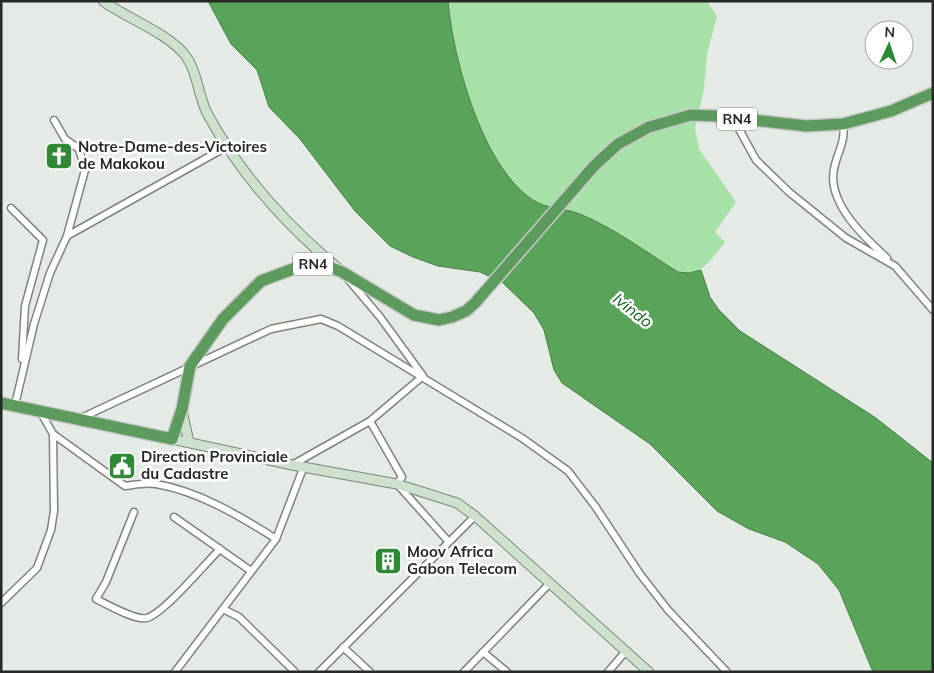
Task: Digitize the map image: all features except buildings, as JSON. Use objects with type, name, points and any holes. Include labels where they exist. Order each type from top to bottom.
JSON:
[{"type":"highway","name":"RN4","points":[[172,439],[182,409],[190,366],[223,319],[260,281],[301,266],[320,263],[342,272],[414,316],[439,320],[452,318],[466,311],[564,198],[618,144],[648,127],[691,116],[733,118],[806,126],[843,124],[891,111],[933,93]]},
{"type":"highway","points":[[1,403],[81,418],[172,439]]},
{"type":"street","points":[[103,1],[166,38],[186,56],[208,113],[228,146],[295,230],[342,272],[380,317],[423,376]]},
{"type":"street","points":[[733,118],[756,160],[789,192],[846,238],[895,266]]},
{"type":"street","points":[[15,405],[50,273],[68,236],[85,170],[79,149],[66,139],[54,120]]},
{"type":"street","points":[[843,124],[843,144],[834,168],[834,193],[846,214],[933,310]]},
{"type":"street","points":[[68,236],[228,146]]},
{"type":"street","points":[[11,208],[43,240],[25,306],[22,374]]},
{"type":"street","points":[[81,418],[190,366],[238,347],[271,329],[321,319],[338,326],[423,376],[522,438],[568,472],[595,506],[640,574],[668,610],[727,672]]},
{"type":"street","points":[[292,465],[370,421],[423,376]]},
{"type":"street","points":[[182,409],[189,442]]},
{"type":"street","points":[[40,410],[53,434],[125,486],[154,484],[191,494],[241,517],[276,539]]},
{"type":"street","points":[[370,421],[402,477],[397,484]]},
{"type":"street","points":[[1,603],[37,568],[51,530],[54,511],[53,434]]},
{"type":"street","points":[[172,439],[292,465],[397,484],[457,503],[649,672]]},
{"type":"street","points":[[175,672],[276,539],[304,466]]},
{"type":"street","points":[[397,484],[448,541]]},
{"type":"street","points":[[134,512],[106,582],[96,599],[119,610],[144,618],[150,616],[162,608],[220,549]]},
{"type":"street","points":[[319,672],[474,516]]},
{"type":"street","points":[[174,517],[251,571]]},
{"type":"street","points":[[464,672],[550,583]]},
{"type":"street","points":[[223,609],[239,618],[295,672]]},
{"type":"street","points":[[343,647],[370,672]]},
{"type":"street","points":[[608,672],[626,651]]},
{"type":"street","points":[[483,652],[507,672]]},
{"type":"shaded area","points":[[448,1],[707,1],[717,16],[707,54],[704,89],[695,128],[699,149],[736,202],[715,232],[725,242],[706,265],[694,272],[678,272],[605,226],[580,214],[538,203],[515,184],[499,163],[485,138],[473,110],[456,51]]},
{"type":"water","name":"Ivindo","points":[[208,1],[448,1],[456,51],[473,110],[485,138],[499,163],[515,184],[538,203],[580,214],[605,226],[678,272],[689,273],[701,270],[710,297],[719,310],[740,331],[876,418],[933,463],[933,672],[873,672],[839,590],[818,564],[785,542],[749,529],[717,511],[650,444],[562,383],[554,370],[544,330],[534,313],[502,282],[480,272],[438,266],[390,246],[355,211],[300,139],[269,107],[257,70],[231,44]]},
{"type":"place","name":"Notre-Dame-des-Victoires de Makokou","points":[[59,156]]},
{"type":"place","name":"Direction Provinciale du Cadastre","points":[[122,466]]},
{"type":"place","name":"Moov Africa Gabon Telecom","points":[[388,561]]}]
